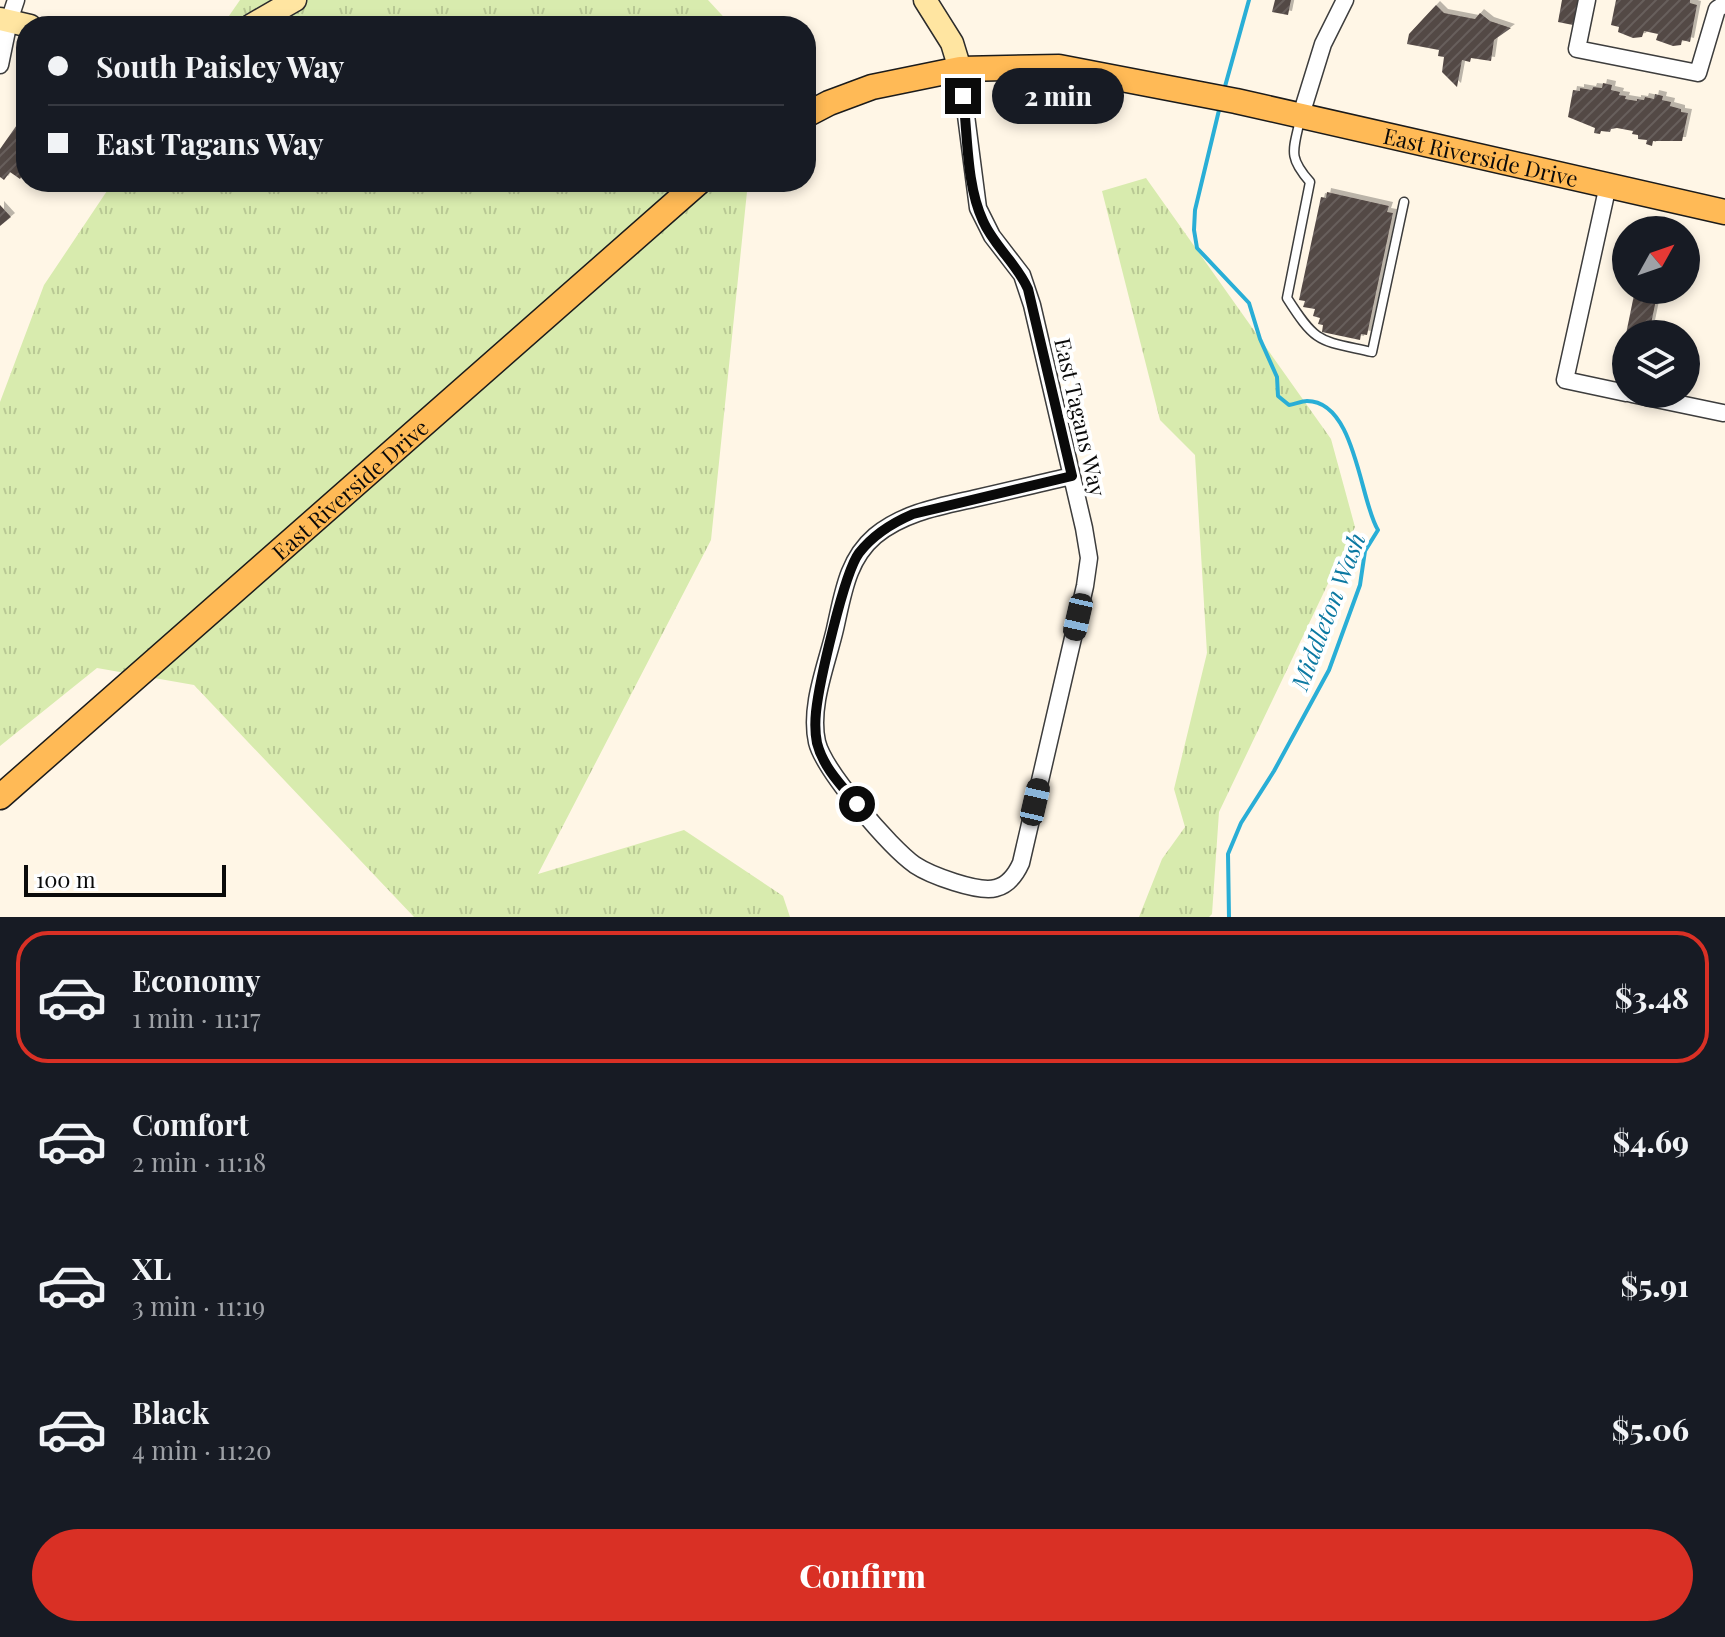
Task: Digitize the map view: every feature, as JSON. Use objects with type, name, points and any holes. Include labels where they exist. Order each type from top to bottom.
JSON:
[{"type":"main road","points":[[267,16],[295,0]]},
{"type":"main road","points":[[816,110],[872,87],[960,69],[952,43],[925,0]]},
{"type":"main road","name":"East Riverside Drive","points":[[960,69],[1059,67],[1197,92],[1725,212]]},
{"type":"main road","name":"East Riverside Drive","points":[[0,797],[688,192]]},
{"type":"street","points":[[1301,115],[1323,44],[1345,0]]},
{"type":"street","points":[[1587,0],[1577,49],[1698,73],[1717,9],[1725,4]]},
{"type":"street","points":[[0,65],[14,16]]},
{"type":"street","name":"East Tagans Way","points":[[960,69],[978,208],[992,236],[1022,275],[1028,289],[1072,476],[1087,544],[1088,571],[1021,863],[1012,878],[996,888],[987,889],[939,877],[906,858],[829,769],[817,741],[816,711],[848,576],[858,554],[876,535],[899,520],[1072,476]]},
{"type":"street","points":[[1608,185],[1565,380],[1612,390]]},
{"type":"street","points":[[1700,408],[1724,413]]},
{"type":"lane","points":[[1301,115],[1292,157],[1310,182],[1287,298],[1305,326],[1321,341],[1372,352],[1404,202]]},
{"type":"green space","points":[[240,0],[708,0],[723,16],[229,16]]},
{"type":"green space","points":[[1146,178],[1331,439],[1355,527],[1219,812],[1212,914],[1209,917],[1139,917],[1162,859],[1185,827],[1174,789],[1207,653],[1195,455],[1160,420],[1102,191]]},
{"type":"green space","points":[[106,192],[747,192],[711,540],[538,874],[684,830],[783,896],[790,917],[414,917],[194,685],[97,668],[0,746],[0,402],[44,285]]},
{"type":"building","points":[[1275,0],[1291,0],[1288,15],[1272,12]]},
{"type":"building","points":[[1562,0],[1578,0],[1573,25],[1558,22]]},
{"type":"building","points":[[1616,0],[1690,0],[1690,3],[1697,5],[1690,42],[1682,40],[1681,45],[1673,46],[1656,40],[1658,34],[1644,31],[1642,37],[1633,38],[1618,32],[1619,27],[1611,25]]},
{"type":"building","points":[[1436,5],[1444,13],[1475,19],[1480,13],[1490,21],[1511,28],[1494,40],[1491,61],[1462,60],[1457,87],[1442,72],[1444,57],[1438,56],[1439,50],[1407,44],[1409,34]]},
{"type":"building","points":[[1603,83],[1612,85],[1611,90],[1620,92],[1619,95],[1626,96],[1625,99],[1654,99],[1655,94],[1671,102],[1670,106],[1688,113],[1682,141],[1653,141],[1652,146],[1646,144],[1647,140],[1638,139],[1638,135],[1632,134],[1633,131],[1617,128],[1610,132],[1594,133],[1595,128],[1568,117],[1573,90],[1602,88]]},
{"type":"building","points":[[16,126],[16,176],[10,172],[4,180],[0,177],[0,149]]},
{"type":"building","points":[[1327,192],[1389,206],[1387,212],[1393,213],[1367,335],[1361,334],[1360,340],[1322,332],[1323,325],[1318,324],[1320,318],[1313,316],[1315,309],[1303,307],[1305,301],[1299,300],[1321,197],[1326,198]]},
{"type":"building","points":[[0,205],[11,217],[0,226]]},
{"type":"building","points":[[1632,304],[1655,304],[1652,320],[1629,320]]},
{"type":"waterway","name":"Middleton Wash","points":[[1224,90],[1249,0]]},
{"type":"waterway","name":"Middleton Wash","points":[[1220,106],[1195,210],[1197,248],[1249,303],[1260,339],[1277,377],[1278,396],[1289,405],[1307,401],[1323,405],[1336,417],[1354,455],[1378,530],[1365,551],[1360,585],[1329,670],[1274,771],[1241,823],[1228,854],[1229,917]]},
{"type":"route","points":[[857,804],[821,756],[815,725],[818,699],[848,576],[858,554],[876,535],[913,514],[1072,476],[1028,289],[1022,275],[992,236],[978,208],[963,96]]}]
